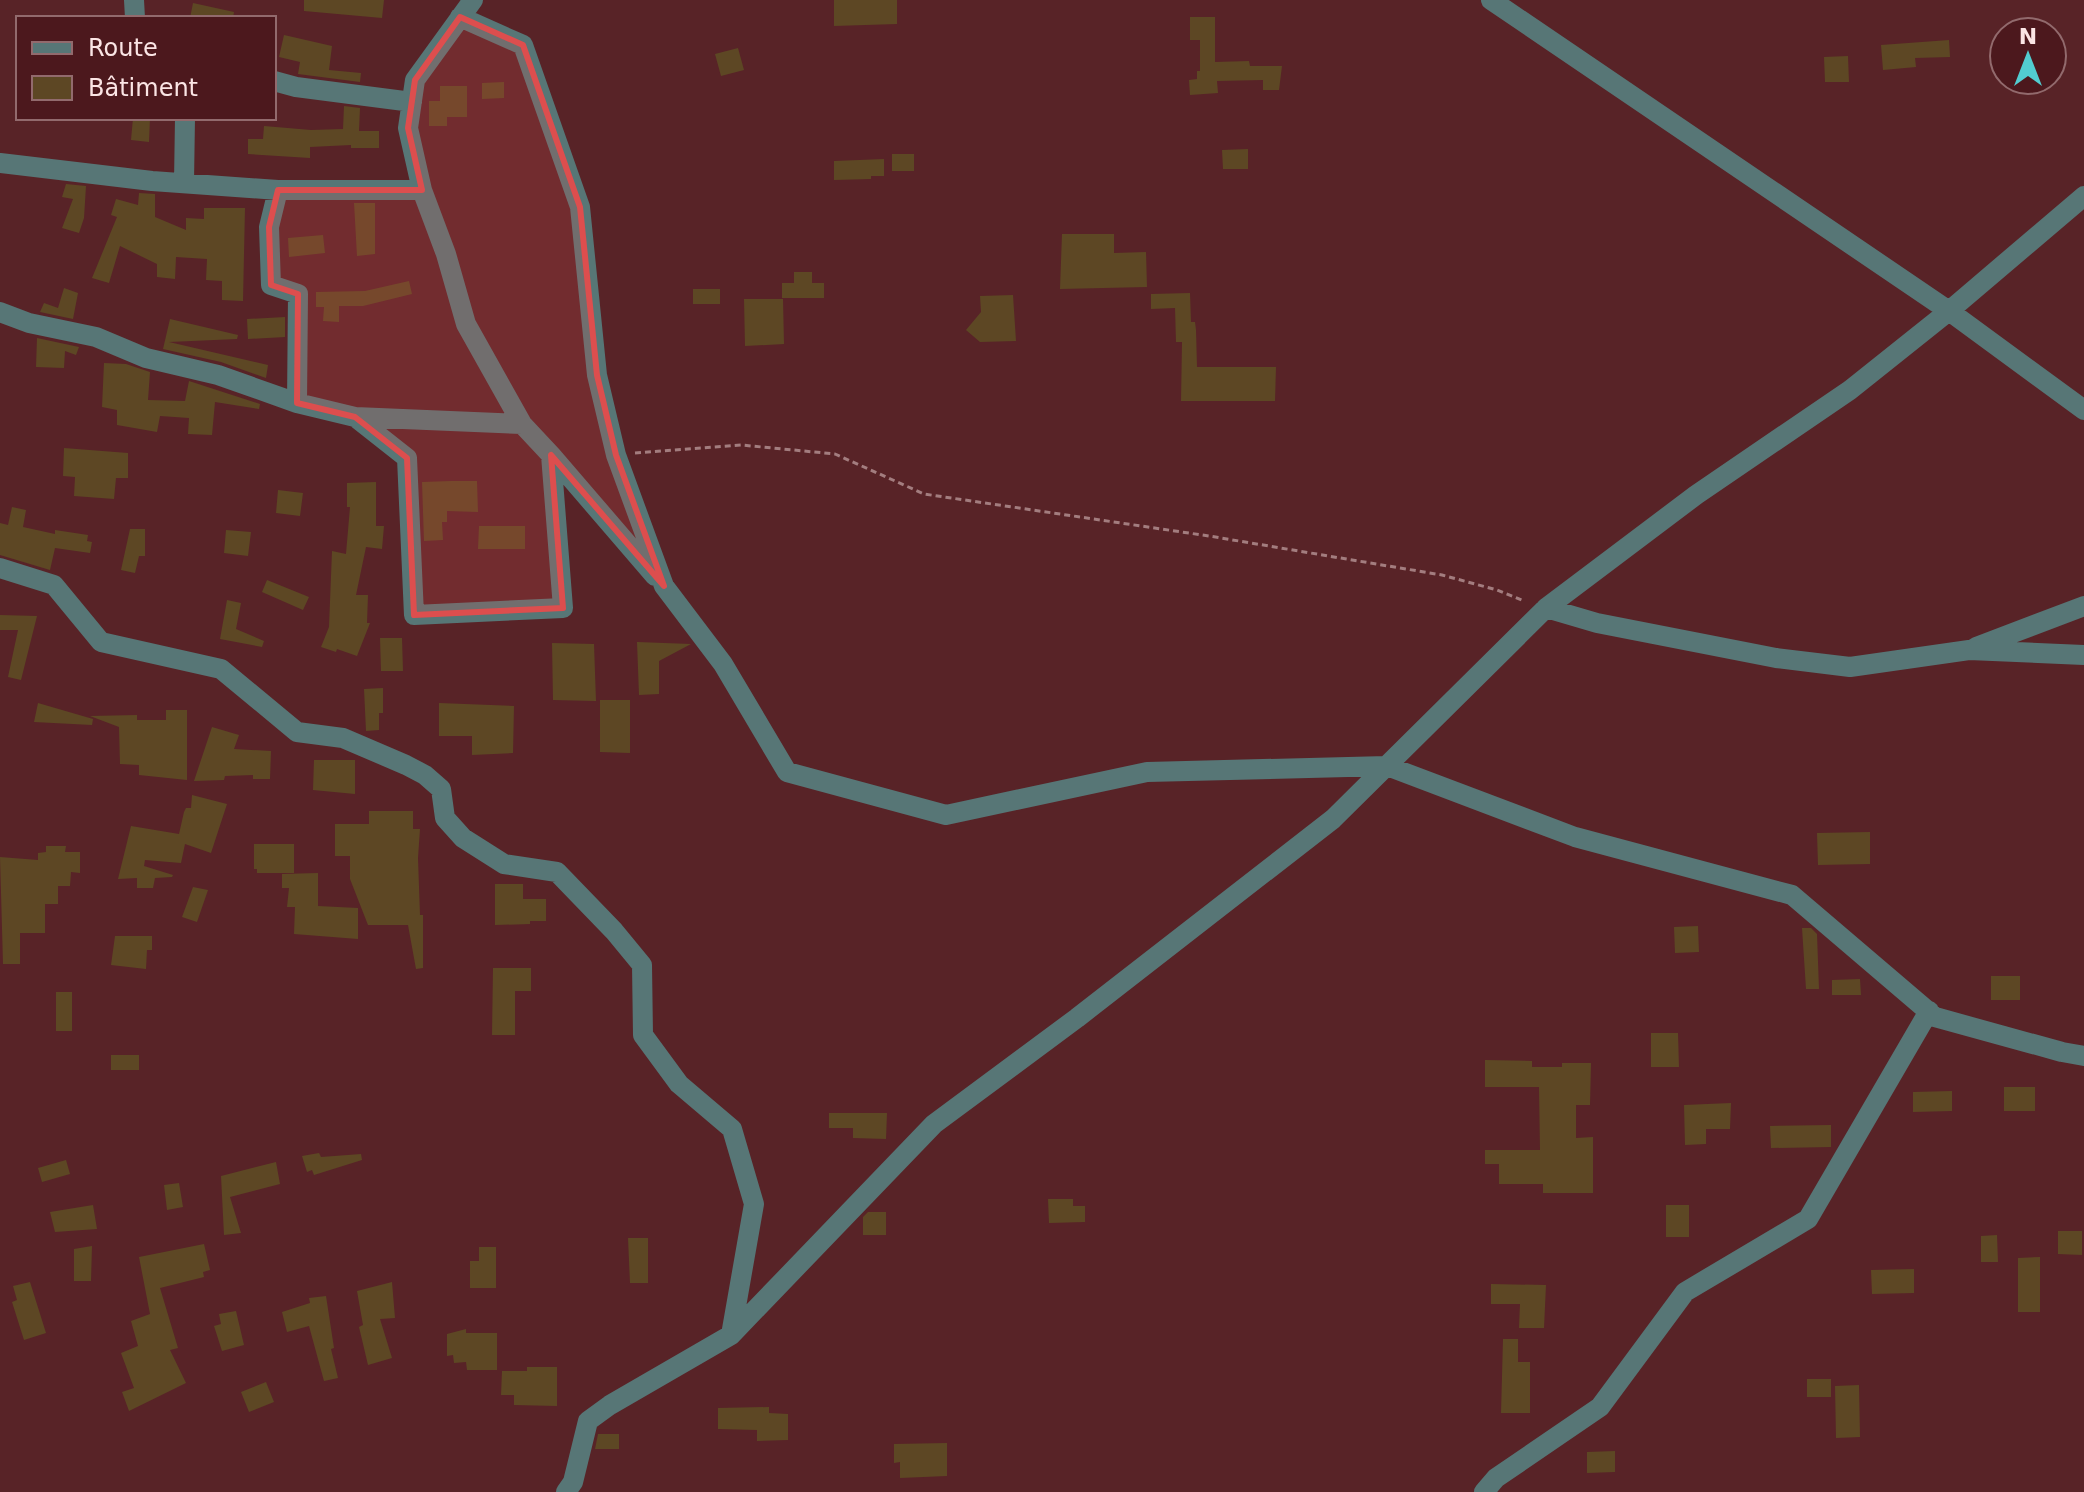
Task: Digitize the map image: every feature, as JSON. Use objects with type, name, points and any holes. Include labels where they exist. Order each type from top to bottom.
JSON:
[{"type":"street","points":[[473,0],[415,80],[408,128],[422,190],[446,254],[466,324],[522,424],[664,586],[723,664],[787,772],[946,815],[1147,772],[1387,766],[1575,837],[1792,895],[1935,1017],[2084,1056]]},
{"type":"street","points":[[1491,0],[1949,311],[2084,410]]},
{"type":"street","points":[[460,17],[523,45],[580,207],[597,375],[616,455],[664,586]]},
{"type":"street","points":[[276,82],[296,87],[412,102]]},
{"type":"street","points":[[184,182],[185,120]]},
{"type":"street","points":[[0,163],[98,176],[278,190],[422,190]]},
{"type":"street","points":[[278,190],[269,227],[271,285],[298,294],[297,403]]},
{"type":"street","points":[[566,1492],[573,1482],[588,1421],[731,1335],[934,1124],[1077,1018],[1333,819],[1546,608],[1696,495],[1850,390],[2084,196]]},
{"type":"street","points":[[0,312],[29,323],[96,337],[146,358],[218,375],[297,403],[355,417],[522,424]]},
{"type":"street","points":[[355,417],[407,458],[414,615],[563,608],[551,455]]},
{"type":"street","points":[[0,568],[54,585],[101,642],[221,669],[297,732],[343,738],[425,775],[441,789],[445,818],[463,838],[504,864],[557,872],[614,931],[642,965],[643,1035],[679,1084],[732,1129],[737,1144],[754,1204],[731,1335]]},
{"type":"street","points":[[1969,650],[2084,606]]},
{"type":"street","points":[[1546,608],[1597,623],[1656,635],[1776,658],[1850,667],[1969,650],[2084,655]]},
{"type":"street","points":[[1484,1492],[1496,1478],[1600,1407],[1685,1292],[1808,1219],[1929,1011]]},
{"type":"path","points":[[616,455],[741,445],[835,454],[924,494],[1209,536],[1442,575],[1546,608]]},
{"type":"highlighted area","points":[[460,17],[523,45],[580,207],[597,375],[616,455],[664,586],[551,455],[563,608],[414,615],[407,458],[355,417],[297,403],[298,294],[271,285],[269,227],[278,190],[422,190],[408,128],[415,80]]},
{"type":"building","points":[[304,0],[384,0],[382,18],[304,11]]},
{"type":"building","points":[[834,0],[897,0],[897,24],[834,26]]},
{"type":"building","points":[[193,3],[234,12],[233,16],[190,16]]},
{"type":"building","points":[[1190,17],[1215,17],[1215,62],[1249,61],[1250,66],[1282,66],[1279,90],[1263,90],[1263,80],[1217,81],[1218,93],[1190,95],[1189,80],[1197,79],[1197,71],[1200,71],[1200,40],[1190,40]]},
{"type":"building","points":[[284,35],[332,46],[329,70],[361,73],[360,82],[298,74],[300,62],[279,57]]},
{"type":"building","points":[[1949,40],[1950,57],[1915,58],[1916,67],[1883,70],[1881,45]]},
{"type":"building","points":[[738,48],[744,70],[721,76],[715,54]]},
{"type":"building","points":[[1848,56],[1849,82],[1825,82],[1824,57]]},
{"type":"building","points":[[504,82],[504,98],[482,99],[482,83]]},
{"type":"building","points":[[440,86],[467,86],[467,117],[447,117],[447,126],[429,126],[429,101],[440,101]]},
{"type":"building","points":[[344,106],[360,108],[359,131],[379,131],[379,148],[351,148],[351,145],[310,147],[310,158],[248,154],[248,139],[263,139],[264,126],[343,129]]},
{"type":"building","points":[[133,120],[150,120],[149,142],[131,140]]},
{"type":"building","points":[[1248,149],[1248,169],[1223,169],[1222,150]]},
{"type":"building","points":[[892,154],[914,154],[914,171],[892,171]]},
{"type":"building","points":[[884,159],[884,176],[834,180],[834,161]]},
{"type":"building","points":[[66,184],[86,186],[84,218],[79,233],[62,228],[73,199],[62,197]]},
{"type":"building","points":[[139,193],[155,194],[155,217],[186,230],[186,218],[204,219],[204,208],[245,208],[243,301],[222,300],[222,281],[206,280],[207,259],[176,257],[175,279],[157,277],[157,264],[120,246],[109,283],[92,278],[117,217],[111,215],[116,199],[138,205]]},
{"type":"building","points":[[354,203],[375,203],[375,254],[357,256]]},
{"type":"building","points":[[1062,234],[1114,234],[1114,253],[1146,252],[1147,287],[1060,289]]},
{"type":"building","points":[[323,235],[325,253],[289,257],[288,238]]},
{"type":"building","points":[[794,272],[812,272],[812,283],[824,283],[824,298],[782,298],[782,283],[794,283]]},
{"type":"building","points":[[409,281],[412,294],[363,306],[339,306],[339,322],[323,321],[324,307],[316,307],[316,292],[365,291]]},
{"type":"building","points":[[64,288],[78,293],[73,319],[40,312],[44,303],[58,308]]},
{"type":"building","points":[[693,289],[720,289],[720,304],[693,304]]},
{"type":"building","points":[[1190,293],[1191,322],[1195,322],[1196,330],[1197,367],[1276,367],[1275,401],[1181,401],[1182,342],[1176,342],[1175,308],[1151,309],[1151,294]]},
{"type":"building","points":[[1013,295],[1016,341],[980,342],[966,330],[981,312],[980,296]]},
{"type":"building","points":[[744,299],[783,299],[784,344],[745,346]]},
{"type":"building","points":[[285,317],[285,337],[248,339],[247,319]]},
{"type":"building","points":[[170,319],[238,335],[237,339],[169,342],[268,365],[266,378],[221,362],[163,349]]},
{"type":"building","points":[[37,338],[79,347],[76,355],[65,351],[64,368],[36,367]]},
{"type":"building","points":[[104,363],[126,364],[150,372],[148,400],[185,401],[189,381],[260,404],[259,409],[215,402],[212,435],[188,434],[189,418],[160,416],[157,432],[117,425],[117,410],[102,407]]},
{"type":"building","points":[[64,448],[128,453],[128,478],[116,478],[114,499],[74,496],[75,477],[63,476]]},
{"type":"building","points":[[477,481],[478,512],[447,511],[447,522],[442,522],[443,540],[424,541],[422,482]]},
{"type":"building","points":[[376,482],[376,526],[384,526],[382,549],[366,547],[356,595],[368,595],[367,623],[370,623],[357,656],[321,647],[329,627],[332,551],[346,554],[350,507],[347,507],[347,483]]},
{"type":"building","points":[[278,490],[303,493],[300,516],[276,513]]},
{"type":"building","points":[[12,507],[26,510],[23,527],[55,534],[55,530],[88,535],[87,541],[92,542],[90,553],[55,548],[50,570],[0,555],[0,523],[8,525]]},
{"type":"building","points":[[479,526],[525,526],[525,549],[478,549]]},
{"type":"building","points":[[130,529],[145,529],[145,556],[139,556],[135,573],[121,570]]},
{"type":"building","points":[[226,530],[251,532],[248,556],[224,553]]},
{"type":"building","points":[[267,580],[309,597],[303,610],[262,592]]},
{"type":"building","points":[[227,600],[241,603],[236,629],[264,641],[262,647],[220,639]]},
{"type":"building","points":[[0,615],[37,616],[21,680],[8,677],[18,630],[0,630]]},
{"type":"building","points":[[380,638],[402,638],[403,671],[381,671]]},
{"type":"building","points":[[637,642],[691,644],[659,661],[659,694],[639,695]]},
{"type":"building","points":[[552,643],[594,644],[596,701],[553,700]]},
{"type":"building","points":[[383,688],[379,730],[366,731],[364,689]]},
{"type":"building","points":[[600,700],[630,700],[630,753],[600,752]]},
{"type":"building","points":[[38,703],[93,719],[92,725],[34,722]]},
{"type":"building","points":[[439,703],[514,706],[513,753],[472,755],[472,736],[439,736]]},
{"type":"building","points":[[166,710],[187,710],[187,780],[139,775],[139,765],[120,764],[119,727],[90,716],[137,715],[137,720],[166,720]]},
{"type":"building","points":[[212,727],[239,735],[234,749],[271,751],[270,779],[253,779],[253,775],[194,781]]},
{"type":"building","points":[[314,760],[355,760],[355,794],[313,790]]},
{"type":"building","points":[[192,795],[227,804],[211,853],[185,844],[181,863],[145,860],[144,866],[173,875],[155,878],[153,888],[137,888],[137,878],[118,879],[131,826],[179,834],[184,812],[186,808],[191,808]]},
{"type":"building","points":[[369,811],[413,811],[413,829],[420,829],[418,858],[420,915],[423,915],[423,968],[416,969],[408,925],[368,925],[350,879],[350,856],[335,856],[335,824],[369,824]]},
{"type":"building","points":[[1870,832],[1870,864],[1818,865],[1817,833]]},
{"type":"building","points":[[254,844],[294,844],[294,873],[257,873],[254,869]]},
{"type":"building","points":[[46,846],[66,846],[65,852],[80,852],[80,873],[71,872],[70,886],[58,886],[58,904],[45,904],[45,933],[20,933],[20,964],[3,964],[0,857],[38,860],[38,853],[46,852]]},
{"type":"building","points":[[318,873],[318,906],[358,908],[358,939],[294,934],[295,907],[287,907],[289,888],[282,888],[282,874]]},
{"type":"building","points":[[495,884],[523,884],[523,899],[546,899],[546,921],[495,925]]},
{"type":"building","points":[[193,887],[208,890],[197,922],[182,917]]},
{"type":"building","points":[[1698,926],[1699,952],[1675,953],[1674,927]]},
{"type":"building","points":[[1802,928],[1811,928],[1817,934],[1819,989],[1806,989]]},
{"type":"building","points":[[115,936],[152,936],[152,950],[147,950],[146,969],[111,965]]},
{"type":"building","points":[[493,968],[531,968],[531,991],[515,991],[515,1035],[492,1035]]},
{"type":"building","points":[[1991,976],[2020,976],[2020,1000],[1991,1000]]},
{"type":"building","points":[[1860,979],[1861,995],[1832,995],[1832,980]]},
{"type":"building","points":[[56,992],[72,992],[72,1031],[56,1031]]},
{"type":"building","points":[[1651,1033],[1678,1033],[1679,1067],[1651,1067]]},
{"type":"building","points":[[111,1055],[139,1055],[139,1070],[111,1070]]},
{"type":"building","points":[[1485,1060],[1532,1061],[1532,1067],[1591,1063],[1590,1105],[1576,1105],[1576,1138],[1593,1137],[1593,1193],[1543,1193],[1543,1184],[1499,1184],[1499,1164],[1485,1164],[1485,1150],[1540,1150],[1539,1087],[1485,1087]]},
{"type":"building","points":[[2004,1087],[2035,1087],[2035,1111],[2004,1111]]},
{"type":"building","points":[[1952,1091],[1952,1111],[1913,1112],[1913,1092]]},
{"type":"building","points":[[1731,1103],[1730,1129],[1706,1129],[1706,1144],[1685,1145],[1684,1105]]},
{"type":"building","points":[[829,1113],[887,1113],[886,1139],[853,1138],[853,1128],[829,1128]]},
{"type":"building","points":[[1831,1125],[1831,1147],[1771,1148],[1770,1126]]},
{"type":"building","points":[[319,1153],[321,1157],[361,1154],[362,1160],[314,1175],[312,1170],[307,1172],[302,1156]]},
{"type":"building","points":[[66,1160],[70,1174],[42,1182],[38,1168]]},
{"type":"building","points":[[276,1162],[280,1184],[230,1197],[241,1233],[224,1235],[221,1176]]},
{"type":"building","points":[[179,1183],[183,1207],[167,1210],[164,1185]]},
{"type":"building","points":[[1048,1199],[1073,1199],[1073,1206],[1085,1206],[1085,1222],[1049,1223]]},
{"type":"building","points":[[93,1205],[97,1229],[55,1232],[50,1212]]},
{"type":"building","points":[[1666,1205],[1689,1205],[1689,1237],[1666,1237]]},
{"type":"building","points":[[868,1212],[886,1212],[886,1235],[863,1235],[863,1217]]},
{"type":"building","points":[[2058,1231],[2082,1231],[2082,1255],[2058,1254]]},
{"type":"building","points":[[1997,1235],[1998,1262],[1981,1262],[1981,1236]]},
{"type":"building","points":[[628,1238],[648,1238],[648,1283],[630,1283]]},
{"type":"building","points":[[204,1244],[210,1270],[203,1272],[204,1277],[160,1288],[178,1348],[170,1350],[186,1383],[129,1411],[122,1392],[134,1388],[121,1353],[138,1346],[131,1321],[150,1314],[139,1257]]},
{"type":"building","points":[[92,1246],[91,1281],[74,1281],[74,1249]]},
{"type":"building","points":[[479,1247],[496,1247],[496,1288],[470,1288],[470,1261],[479,1261]]},
{"type":"building","points":[[2040,1257],[2040,1312],[2018,1312],[2018,1258]]},
{"type":"building","points":[[1914,1269],[1914,1293],[1872,1294],[1871,1270]]},
{"type":"building","points":[[30,1282],[46,1333],[24,1340],[12,1302],[17,1300],[13,1286]]},
{"type":"building","points":[[392,1282],[395,1318],[380,1319],[392,1358],[368,1365],[359,1327],[363,1325],[357,1291]]},
{"type":"building","points":[[1491,1284],[1546,1285],[1544,1328],[1519,1328],[1520,1304],[1491,1304]]},
{"type":"building","points":[[326,1296],[334,1348],[331,1349],[338,1378],[324,1381],[309,1326],[287,1332],[282,1312],[310,1303],[309,1298]]},
{"type":"building","points":[[236,1311],[244,1345],[222,1351],[214,1326],[221,1324],[219,1314]]},
{"type":"building","points":[[466,1329],[466,1333],[497,1333],[497,1370],[467,1370],[466,1362],[454,1363],[453,1355],[447,1356],[447,1334]]},
{"type":"building","points":[[1503,1339],[1518,1339],[1518,1362],[1530,1362],[1530,1413],[1501,1413]]},
{"type":"building","points":[[527,1367],[557,1367],[557,1406],[514,1405],[514,1395],[501,1395],[502,1371],[527,1371]]},
{"type":"building","points":[[1807,1379],[1831,1379],[1831,1397],[1807,1397]]},
{"type":"building","points":[[266,1382],[274,1402],[249,1412],[241,1392]]},
{"type":"building","points":[[1859,1385],[1860,1437],[1836,1438],[1835,1386]]},
{"type":"building","points":[[769,1407],[769,1413],[788,1414],[788,1440],[757,1441],[757,1430],[718,1429],[718,1408]]},
{"type":"building","points":[[598,1434],[619,1434],[619,1449],[595,1449]]},
{"type":"building","points":[[947,1443],[947,1476],[900,1478],[900,1462],[894,1463],[894,1444]]},
{"type":"building","points":[[1615,1451],[1615,1472],[1587,1473],[1587,1452]]}]
